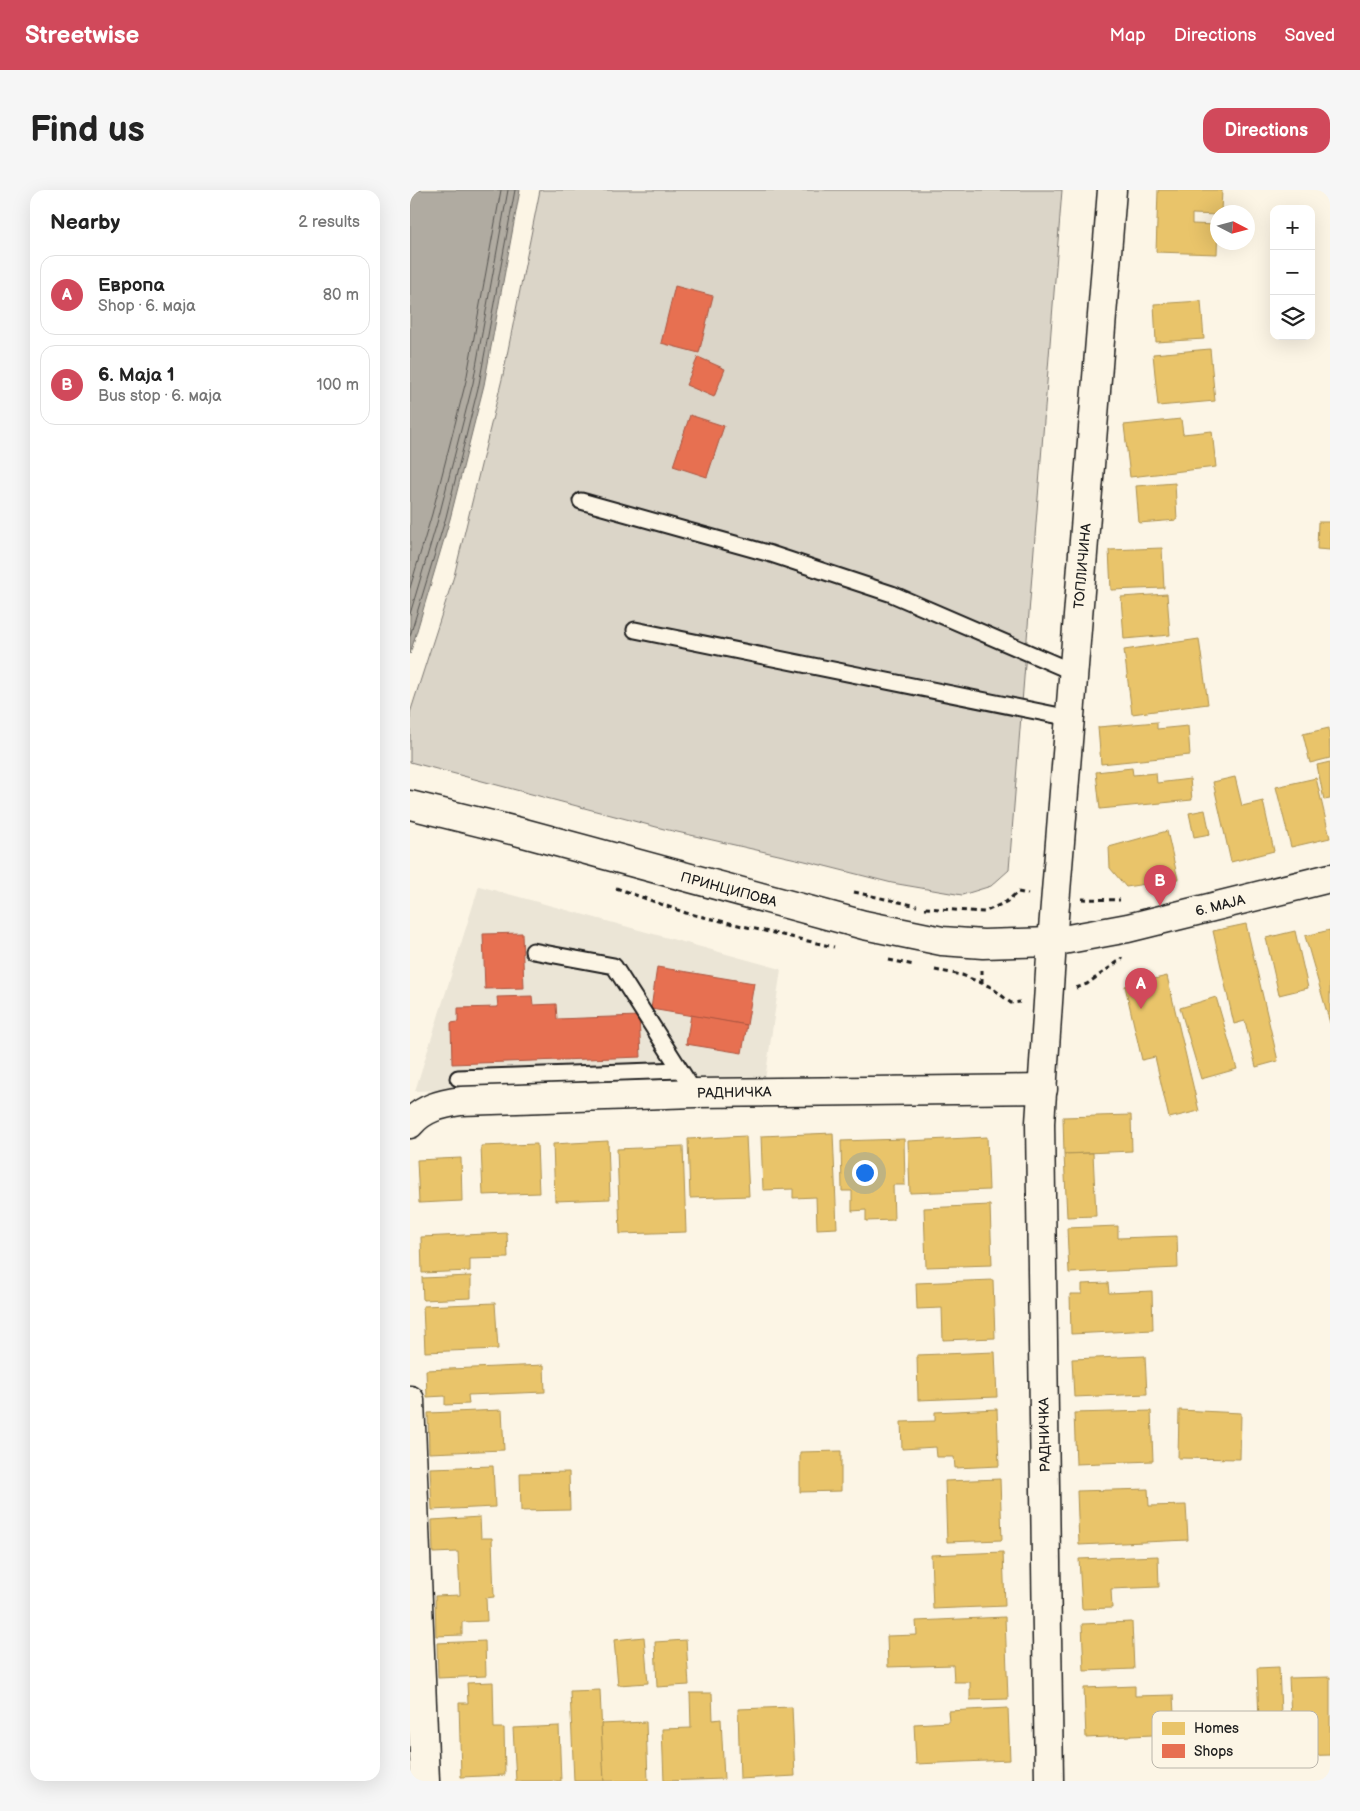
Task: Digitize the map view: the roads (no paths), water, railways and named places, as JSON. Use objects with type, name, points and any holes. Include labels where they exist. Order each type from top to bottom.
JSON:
[{"type":"street","name":"ТОПЛИЧИНА","points":[[1052,942],[1112,190]]},
{"type":"street","name":"ПРИНЦИПОВА","points":[[410,805],[520,832],[848,921],[904,934],[942,941],[983,944],[1052,942]]},
{"type":"street","name":"6. МАЈА","points":[[1052,942],[1128,928],[1330,878]]},
{"type":"street","name":"РАДНИЧКА","points":[[1049,1781],[1040,1123],[1052,942]]},
{"type":"street","name":"РАДНИЧКА","points":[[418,1117],[441,1104],[461,1101],[695,1093],[1043,1089]]},
{"type":"street","points":[[410,1400],[425,1781]]},
{"type":"lane","points":[[581,501],[771,554],[892,594],[1074,672]]},
{"type":"lane","points":[[636,630],[1070,718]]},
{"type":"lane","points":[[533,951],[614,966],[695,1093]]},
{"type":"lane","points":[[458,1078],[680,1070]]},
{"type":"water","points":[[410,190],[520,190],[484,385],[450,519],[410,654]]},
{"type":"place","name":"6. Маја 1","points":[[1160,906]]},
{"type":"place","name":"Европа","points":[[1141,1009]]}]
